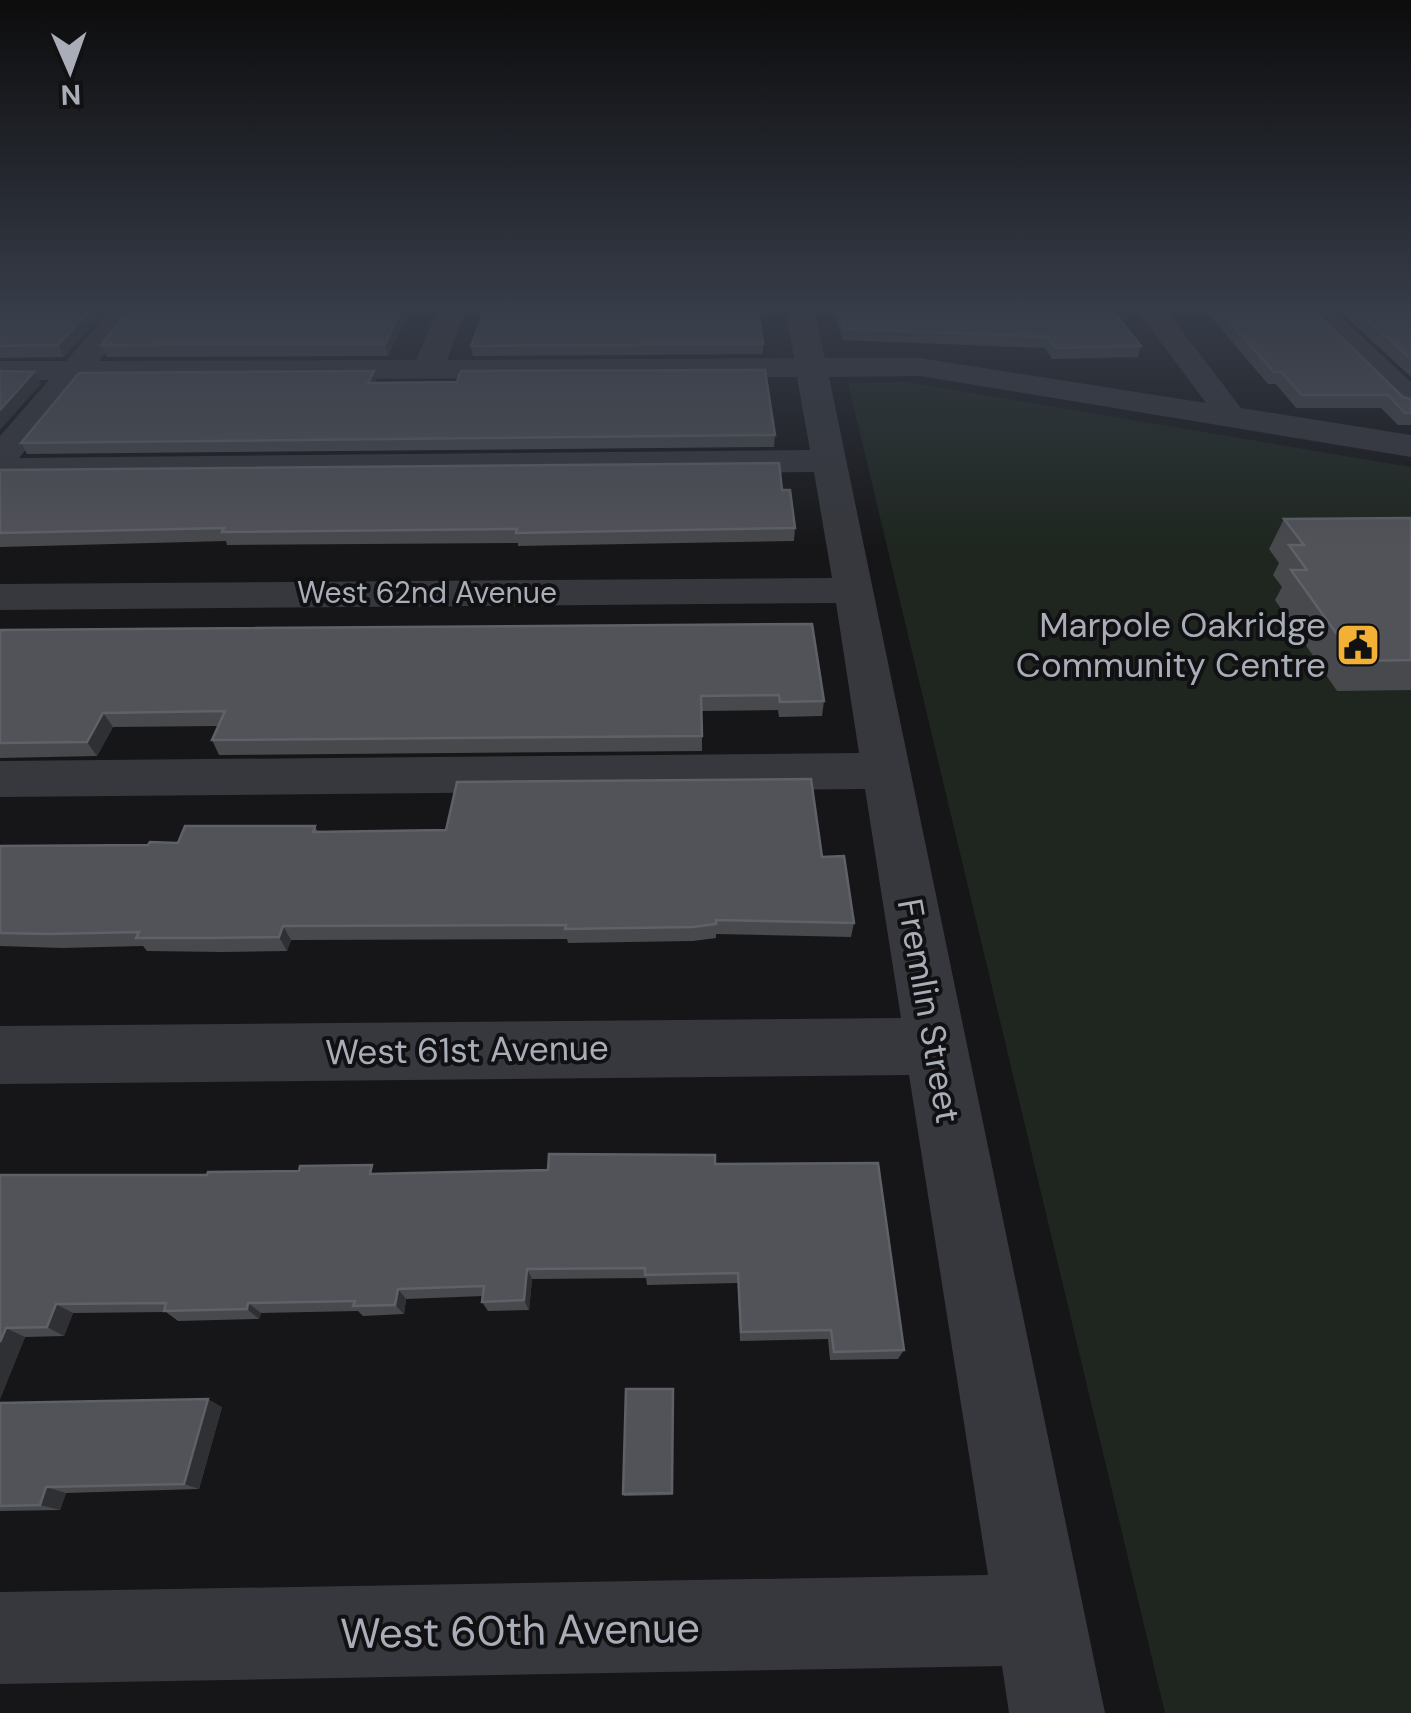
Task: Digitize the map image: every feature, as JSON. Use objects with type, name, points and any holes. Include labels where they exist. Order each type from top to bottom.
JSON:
[{"type":"street","points":[[0,458],[58,390]]},
{"type":"street","name":"Fremlin Street","points":[[815,390],[855,590],[1056,1713]]},
{"type":"street","points":[[1067,390],[1411,446]]},
{"type":"street","points":[[1212,390],[1228,417]]},
{"type":"street","points":[[0,469],[829,461]]},
{"type":"street","name":"West 62nd Avenue","points":[[0,596],[855,590]]},
{"type":"street","points":[[0,779],[885,772]]},
{"type":"street","name":"West 61st Avenue","points":[[0,1056],[934,1046]]},
{"type":"street","name":"West 60th Avenue","points":[[0,1638],[1039,1620]]},
{"type":"shaded area","points":[[850,390],[955,390],[1411,467],[1411,1713],[1165,1713]]},
{"type":"building","points":[[0,390],[18,390],[0,410]]},
{"type":"building","points":[[65,390],[768,390],[775,435],[21,443]]},
{"type":"building","points":[[1297,390],[1396,390],[1411,399],[1411,413],[1405,413],[1388,395],[1302,395]]},
{"type":"building","points":[[779,463],[782,490],[790,490],[795,528],[516,533],[517,529],[222,532],[224,528],[0,533],[0,470]]},
{"type":"building","name":"Marpole Oakridge Community Centre","points":[[1411,518],[1411,660],[1356,661],[1291,570],[1307,570],[1289,545],[1304,545],[1284,519]]},
{"type":"building","points":[[812,624],[824,701],[780,702],[779,695],[701,696],[702,736],[212,740],[225,711],[103,713],[87,742],[0,743],[0,630]]},
{"type":"building","points":[[811,779],[822,857],[844,856],[854,923],[716,920],[716,924],[693,927],[565,929],[566,925],[283,926],[279,937],[213,938],[136,938],[139,932],[0,933],[0,846],[178,843],[185,826],[315,826],[313,832],[446,830],[457,782]]},
{"type":"building","points":[[549,1154],[715,1155],[715,1164],[878,1163],[904,1350],[834,1352],[831,1330],[741,1332],[738,1273],[645,1275],[645,1268],[527,1269],[524,1300],[482,1302],[484,1286],[398,1289],[395,1305],[353,1306],[355,1301],[248,1303],[247,1309],[164,1311],[166,1303],[56,1304],[47,1327],[6,1328],[0,1342],[0,1175],[207,1175],[299,1171],[300,1166],[372,1165],[370,1174],[548,1170]]},
{"type":"building","points":[[626,1389],[673,1389],[672,1493],[623,1494]]},
{"type":"building","points":[[208,1399],[184,1484],[46,1487],[40,1505],[0,1506],[0,1403]]},
{"type":"place","name":"Marpole Oakridge Community Centre","points":[[1358,645]]}]
